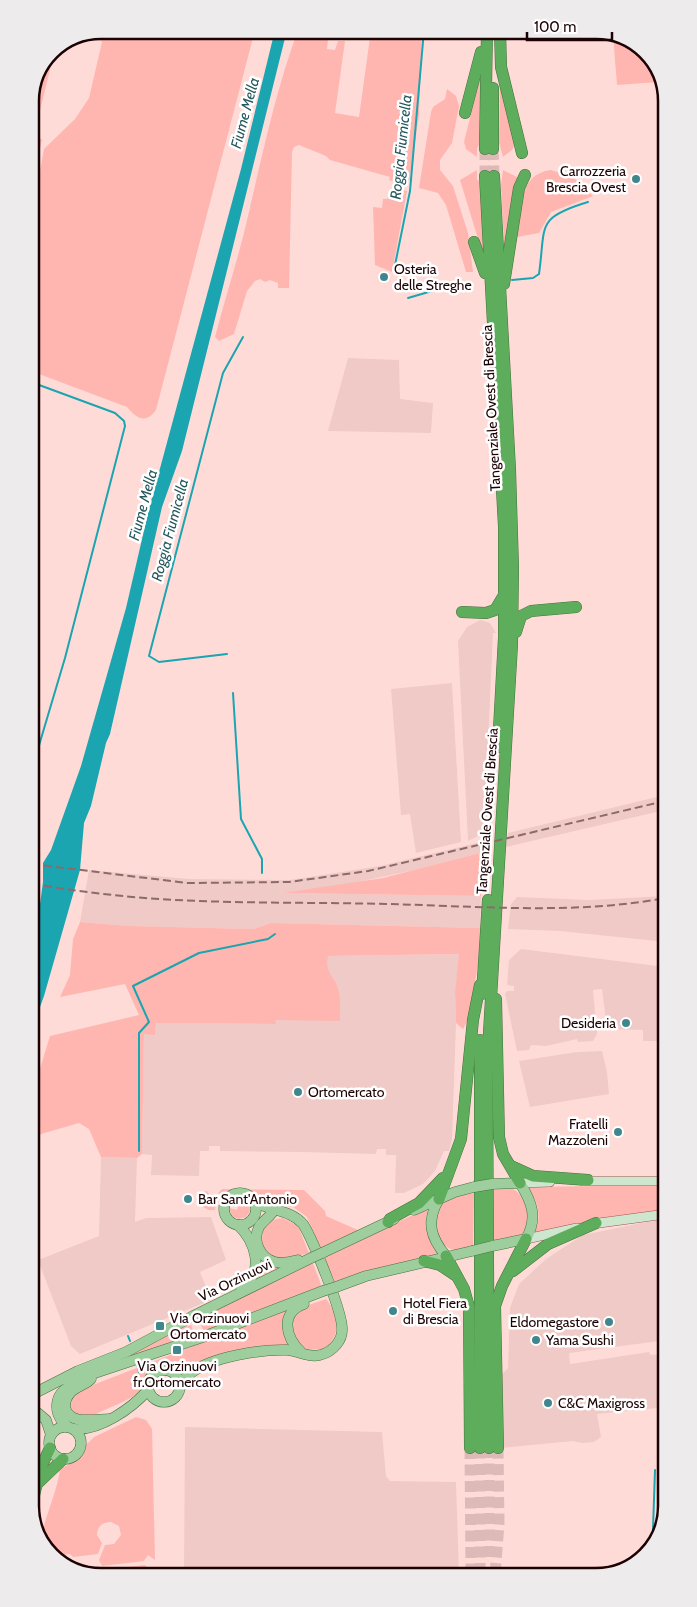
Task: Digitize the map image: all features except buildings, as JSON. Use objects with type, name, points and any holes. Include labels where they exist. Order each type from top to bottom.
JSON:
[{"type":"highway","points":[[466,114],[479,65],[481,39]]},
{"type":"highway","points":[[487,39],[489,149],[495,39]]},
{"type":"highway","points":[[500,39],[502,66],[522,153]]},
{"type":"highway","points":[[474,242],[486,273],[488,310],[497,324],[505,309],[506,271],[520,188],[525,175]]},
{"type":"highway","name":"Tangenziale Ovest di Brescia","points":[[484,1410],[486,1100],[508,641],[490,176]]},
{"type":"highway","name":"Tangenziale Ovest di Brescia","points":[[484,1410],[478,1118],[484,966],[513,567],[510,469],[497,324]]},
{"type":"highway","points":[[513,567],[517,584],[517,598],[524,608],[531,611]]},
{"type":"highway","points":[[462,612],[495,610],[505,593]]},
{"type":"highway","points":[[508,641],[521,616],[531,611],[576,607]]},
{"type":"highway","points":[[486,612],[495,617],[508,641]]},
{"type":"highway","points":[[493,954],[498,1043],[499,1137],[503,1154],[520,1183]]},
{"type":"highway","points":[[439,1199],[461,1139],[472,1020],[484,966]]},
{"type":"highway","points":[[388,1222],[430,1194],[453,1165]]},
{"type":"highway","points":[[510,1166],[533,1176],[588,1180]]},
{"type":"highway","points":[[508,1276],[548,1244],[596,1224]]},
{"type":"highway","points":[[484,1448],[495,1306],[526,1239]]},
{"type":"highway","points":[[446,1256],[460,1280],[469,1307],[484,1448]]},
{"type":"highway","points":[[424,1261],[440,1265],[460,1280]]},
{"type":"highway","points":[[484,1410],[475,1430],[484,1448]]},
{"type":"highway","points":[[484,1410],[484,1448]]},
{"type":"highway","points":[[39,1476],[50,1448]]},
{"type":"highway","points":[[39,1482],[63,1458]]},
{"type":"main road","name":"Via Orzinuovi","points":[[45,1389],[78,1371],[126,1352],[216,1304],[322,1252],[439,1199],[474,1187],[492,1184],[588,1180],[658,1181]]},
{"type":"main road","points":[[520,1183],[529,1198],[534,1217],[526,1239]]},
{"type":"main road","points":[[154,1399],[148,1390],[148,1380],[154,1373],[162,1370],[175,1374],[190,1373],[212,1363],[236,1356],[282,1350],[314,1356],[331,1351],[340,1340],[342,1321],[307,1230],[293,1215],[276,1212],[259,1205],[252,1198],[244,1194],[237,1193],[226,1201],[224,1209],[226,1217],[238,1224],[244,1231],[256,1258],[255,1273],[247,1283],[226,1295],[216,1304]]},
{"type":"main road","points":[[252,1198],[256,1208],[251,1219],[251,1234],[264,1256],[274,1262],[310,1258]]},
{"type":"main road","points":[[439,1199],[431,1216],[431,1230],[436,1242],[446,1256]]},
{"type":"main road","points":[[238,1224],[276,1212]]},
{"type":"main road","points":[[257,1244],[259,1228],[276,1212]]},
{"type":"main road","name":"Via Orzinuovi","points":[[39,1392],[252,1320],[366,1276],[446,1256],[596,1224],[658,1215]]},
{"type":"main road","points":[[301,1353],[288,1335],[288,1319],[294,1309],[313,1300],[323,1291]]},
{"type":"main road","points":[[97,1373],[69,1394],[66,1408],[70,1416],[77,1419],[109,1419]]},
{"type":"main road","points":[[81,1442],[71,1428],[58,1416],[56,1410],[59,1397],[67,1388],[97,1373]]},
{"type":"main road","points":[[180,1384],[190,1373]]},
{"type":"main road","points":[[139,1400],[154,1399],[164,1402],[173,1400],[179,1393],[180,1384],[175,1374]]},
{"type":"main road","points":[[39,1414],[46,1420],[51,1435],[50,1448],[55,1455],[63,1458],[76,1454],[81,1442],[90,1429],[139,1400],[148,1390]]},
{"type":"main road","points":[[51,1435],[58,1428],[90,1429]]},
{"type":"shaded area","points":[[99,39],[253,39],[156,410],[149,417],[145,418],[138,417],[127,407],[39,374],[39,176],[44,149],[75,119],[89,98],[102,42]]},
{"type":"shaded area","points":[[295,39],[324,39],[328,40],[327,49],[335,50],[338,41],[345,41],[335,113],[359,117],[370,39],[422,39],[419,115],[409,183],[406,186],[389,180],[390,177],[330,160],[326,156],[299,145],[294,147],[292,152],[289,288],[278,288],[278,283],[270,280],[265,282],[260,279],[255,281],[247,291],[234,334],[219,341],[215,337],[244,233],[289,55]]},
{"type":"shaded area","points":[[614,41],[627,47],[643,60],[652,73],[655,82],[617,85]]},
{"type":"shaded area","points":[[51,64],[39,115],[41,85],[45,73]]},
{"type":"shaded area","points":[[500,79],[516,142],[512,150],[503,157],[499,142]]},
{"type":"shaded area","points":[[479,81],[481,81],[480,142],[477,149],[477,157],[466,149],[464,142]]},
{"type":"shaded area","points":[[447,89],[456,96],[459,106],[452,143],[440,160],[440,170],[453,186],[468,233],[473,272],[466,272],[446,205],[438,193],[419,188],[431,112],[433,107],[445,99]]},
{"type":"shaded area","points":[[39,139],[42,139],[39,154]]},
{"type":"shaded area","points":[[477,170],[477,179],[482,186],[484,258],[460,180]]},
{"type":"shaded area","points":[[503,170],[521,179],[505,259],[501,185]]},
{"type":"shaded area","points":[[551,170],[573,177],[593,196],[551,212],[539,233],[517,237],[521,205],[527,186],[532,178],[540,173]]},
{"type":"shaded area","points":[[392,187],[407,191],[392,272],[375,265],[373,207],[382,208],[383,199],[387,199]]},
{"type":"shaded area","points":[[348,358],[399,360],[400,399],[433,403],[431,433],[328,431]]},
{"type":"shaded area","points":[[480,620],[490,623],[496,633],[493,633],[484,833],[468,841],[458,641],[467,627]]},
{"type":"shaded area","points":[[452,683],[461,842],[416,853],[410,814],[401,815],[391,689]]},
{"type":"shaded area","points":[[658,797],[658,812],[506,847],[508,833]]},
{"type":"shaded area","points":[[485,841],[484,852],[419,869],[344,885],[282,893],[481,896],[480,928],[271,923],[253,929],[129,926],[80,922],[89,870],[189,879],[290,880],[380,866]]},
{"type":"shaded area","points":[[484,852],[481,896],[282,893],[383,878]]},
{"type":"shaded area","points":[[658,896],[658,941],[560,931],[508,929],[511,904],[517,897],[589,900]]},
{"type":"shaded area","points":[[80,922],[129,926],[253,929],[271,923],[480,928],[478,965],[468,1020],[463,1029],[456,1023],[455,992],[459,954],[328,956],[329,972],[339,993],[340,1021],[276,1020],[275,1024],[155,1023],[155,1035],[144,1034],[142,1154],[137,1158],[101,1157],[89,1129],[79,1123],[41,1134],[39,1136],[39,1072],[50,1036],[139,1015],[125,984],[60,997],[70,975],[73,939]]},
{"type":"shaded area","points":[[521,949],[658,966],[658,1041],[643,1041],[643,1030],[607,1029],[602,989],[593,990],[597,1034],[593,1041],[578,1042],[577,1039],[546,1046],[531,1045],[529,1050],[517,1051],[505,994],[507,991],[514,991],[514,986],[507,985],[509,960]]},
{"type":"shaded area","points":[[460,954],[455,992],[456,1023],[452,1139],[449,1151],[444,1151],[435,1171],[423,1184],[404,1193],[395,1193],[396,1155],[386,1155],[386,1149],[377,1149],[376,1154],[220,1151],[220,1146],[209,1146],[209,1151],[200,1151],[199,1176],[151,1175],[152,1155],[142,1154],[144,1034],[155,1023],[275,1024],[275,1020],[333,978],[328,973],[328,956]]},
{"type":"shaded area","points":[[602,1051],[607,1072],[609,1094],[530,1107],[519,1061],[577,1052]]},
{"type":"shaded area","points":[[101,1157],[137,1158],[135,1222],[146,1218],[211,1217],[226,1260],[200,1272],[211,1300],[80,1354],[71,1346],[39,1260],[99,1236]]},
{"type":"shaded area","points":[[658,1185],[658,1211],[615,1216],[534,1234],[539,1216],[537,1204],[528,1187]]},
{"type":"shaded area","points":[[510,1188],[521,1195],[525,1201],[528,1208],[529,1222],[522,1234],[516,1238],[491,1242],[491,1190]]},
{"type":"shaded area","points":[[222,1189],[304,1190],[325,1211],[326,1216],[360,1231],[321,1249],[307,1217],[293,1207],[269,1205],[244,1191],[234,1192],[223,1198],[218,1193]]},
{"type":"shaded area","points":[[207,1191],[216,1205],[215,1210],[203,1207],[203,1192]]},
{"type":"shaded area","points":[[474,1193],[473,1246],[454,1250],[447,1247],[438,1236],[435,1221],[436,1214],[439,1207],[447,1200]]},
{"type":"shaded area","points":[[242,1198],[249,1203],[250,1211],[246,1217],[238,1219],[232,1216],[229,1208],[237,1210],[238,1206],[230,1204]]},
{"type":"shaded area","points":[[428,1208],[426,1221],[428,1232],[437,1254],[334,1282],[324,1256]]},
{"type":"shaded area","points":[[283,1218],[298,1226],[309,1253],[280,1261],[263,1250],[262,1238],[264,1228],[270,1221]]},
{"type":"shaded area","points":[[658,1221],[658,1341],[569,1353],[570,1364],[649,1352],[651,1355],[658,1354],[658,1408],[597,1414],[601,1437],[594,1442],[582,1443],[573,1441],[501,1448],[501,1375],[508,1368],[510,1308],[519,1284],[546,1259],[583,1235]]},
{"type":"shaded area","points":[[257,1256],[269,1266],[280,1268],[255,1280],[260,1268]]},
{"type":"shaded area","points":[[312,1261],[322,1287],[204,1332],[200,1323],[203,1316]]},
{"type":"shaded area","points":[[326,1299],[334,1312],[336,1332],[333,1339],[323,1349],[307,1350],[299,1346],[290,1324],[300,1308]]},
{"type":"shaded area","points":[[293,1307],[291,1347],[199,1362],[183,1370],[155,1369],[147,1376],[143,1389],[126,1401],[93,1416],[70,1413],[69,1402],[80,1390]]},
{"type":"shaded area","points":[[190,1322],[195,1336],[127,1358],[127,1355]]},
{"type":"shaded area","points":[[136,1417],[146,1420],[152,1429],[155,1560],[148,1555],[144,1561],[102,1566],[99,1560],[105,1545],[114,1544],[121,1535],[119,1526],[111,1522],[101,1525],[98,1530],[97,1535],[102,1543],[98,1554],[73,1557],[70,1554],[63,1555],[49,1541],[45,1534],[43,1529],[45,1521],[60,1469],[80,1458],[86,1445],[94,1437]]},
{"type":"shaded area","points":[[185,1427],[382,1432],[386,1476],[390,1481],[456,1482],[459,1568],[184,1568]]},
{"type":"shaded area","points":[[145,1565],[148,1568],[119,1568]]},
{"type":"shaded area","points":[[610,1566],[585,1568],[586,1567]]},
{"type":"water","points":[[273,39],[285,39],[182,451],[162,507],[110,734],[106,743],[91,806],[84,823],[80,870],[39,1010],[39,911],[43,882],[43,863],[51,850],[81,766],[126,608],[149,509],[241,169]]},
{"type":"waterway","name":"Roggia Fiumicella","points":[[395,265],[410,191],[423,39]]},
{"type":"waterway","name":"Roggia Fiumicella","points":[[512,280],[533,278],[539,274],[546,226],[559,213],[588,202]]},
{"type":"waterway","name":"Roggia Fiumicella","points":[[408,298],[432,291]]},
{"type":"waterway","name":"Roggia Fiumicella","points":[[227,654],[159,662],[149,656],[223,373],[243,337]]},
{"type":"waterway","points":[[39,385],[115,413],[124,421],[125,426],[65,658],[39,745]]},
{"type":"waterway","name":"Roggia Fiumicella","points":[[233,693],[241,819],[262,859],[262,873]]},
{"type":"waterway","name":"Roggia Fiumicella","points":[[139,1151],[139,1033],[149,1022],[133,986],[199,953],[268,939],[275,934]]},
{"type":"waterway","points":[[128,1336],[130,1341]]},
{"type":"waterway","points":[[137,1364],[139,1372]]},
{"type":"waterway","points":[[653,1529],[655,1470]]},
{"type":"tunnel","points":[[485,149],[485,176]]},
{"type":"tunnel","points":[[493,149],[494,176]]},
{"type":"tunnel","points":[[470,1448],[471,1568]]},
{"type":"tunnel","points":[[480,1448],[480,1568]]},
{"type":"tunnel","points":[[489,1448],[489,1557]]},
{"type":"tunnel","points":[[495,1568],[499,1524],[498,1448]]},
{"type":"railway","points":[[39,865],[187,883],[289,882],[368,871],[658,803]]},
{"type":"railway","points":[[39,885],[131,897],[235,902],[562,908],[658,899]]},
{"type":"place","name":"Carrozzeria Brescia Ovest","points":[[636,179]]},
{"type":"place","name":"Osteria delle Streghe","points":[[384,277]]},
{"type":"place","name":"Desideria","points":[[626,1023]]},
{"type":"place","name":"Ortomercato","points":[[298,1092]]},
{"type":"place","name":"Fratelli Mazzoleni","points":[[618,1132]]},
{"type":"place","name":"Bar Sant'Antonio","points":[[188,1199]]},
{"type":"place","name":"Hotel Fiera di Brescia","points":[[393,1311]]},
{"type":"place","name":"Eldomegastore","points":[[609,1322]]},
{"type":"place","name":"Via Orzinuovi Ortomercato","points":[[160,1326]]},
{"type":"place","name":"Yama Sushi","points":[[536,1340]]},
{"type":"place","name":"Via Orzinuovi fr.Ortomercato","points":[[177,1350]]},
{"type":"place","name":"C&C Maxigross","points":[[548,1403]]},
{"type":"water label","name":"Fiume Mella","points":[[245,113]]},
{"type":"water label","name":"Fiume Mella","points":[[143,505]]}]
